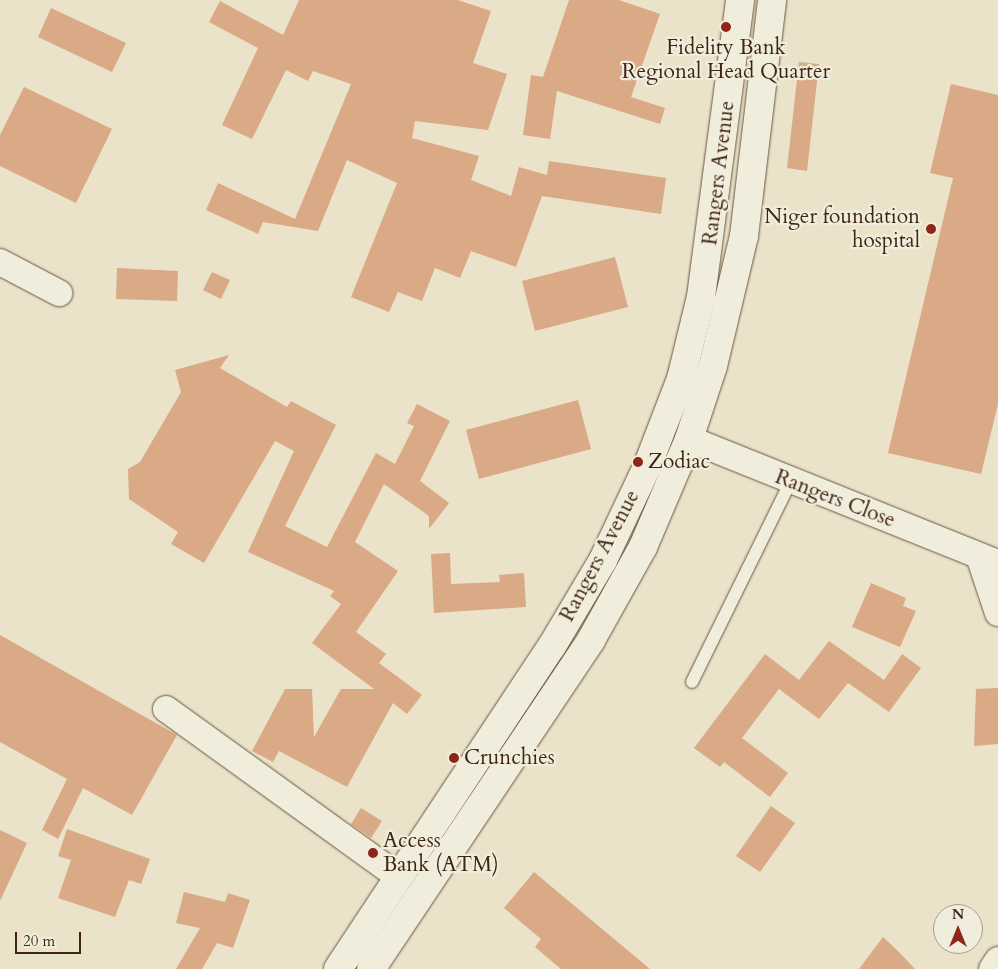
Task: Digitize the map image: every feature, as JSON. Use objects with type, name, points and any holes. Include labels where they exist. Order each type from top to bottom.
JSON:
[{"type":"main road","name":"Rangers Avenue","points":[[338,969],[396,875],[552,646],[603,560],[666,420],[689,354],[706,270],[740,0]]},
{"type":"main road","name":"Rangers Avenue","points":[[371,969],[591,640],[643,547],[689,440],[713,366],[744,236],[772,0]]},
{"type":"street","points":[[0,262],[59,293]]},
{"type":"street","name":"Rangers Close","points":[[689,440],[790,483],[989,561],[998,613]]},
{"type":"street","points":[[166,709],[396,875]]},
{"type":"street","points":[[992,969],[998,960]]},
{"type":"lane","points":[[692,682],[790,483]]},
{"type":"building","points":[[299,0],[458,0],[491,11],[473,63],[507,74],[488,130],[415,121],[412,138],[479,156],[471,180],[511,196],[519,167],[547,175],[549,161],[666,178],[661,214],[542,196],[516,267],[471,251],[460,278],[435,268],[422,301],[398,292],[389,312],[351,297],[397,183],[347,160],[318,231],[263,222],[258,234],[206,210],[218,183],[295,219],[351,84],[313,71],[308,81],[286,70],[252,139],[222,125],[258,48],[209,22],[220,1],[283,35]]},
{"type":"building","points":[[569,0],[619,0],[660,14],[631,97],[665,108],[660,124],[557,91],[550,139],[523,135],[531,75],[543,77]]},
{"type":"building","points":[[51,8],[126,43],[112,72],[38,37]]},
{"type":"building","points":[[799,62],[819,64],[807,171],[787,168]]},
{"type":"building","points":[[951,84],[998,95],[998,404],[981,474],[888,453],[953,178],[930,173]]},
{"type":"building","points":[[24,87],[112,129],[76,203],[0,166],[0,135]]},
{"type":"building","points":[[615,257],[628,307],[535,331],[522,281]]},
{"type":"building","points":[[117,268],[178,271],[177,301],[116,299]]},
{"type":"building","points":[[212,272],[230,280],[221,299],[203,290]]},
{"type":"building","points":[[229,355],[220,368],[287,407],[291,401],[336,425],[285,526],[327,547],[376,453],[395,464],[414,426],[407,423],[417,404],[450,421],[420,481],[449,503],[429,529],[429,516],[384,484],[355,542],[398,571],[356,632],[386,654],[379,663],[422,695],[407,714],[393,703],[347,787],[279,751],[273,762],[252,751],[285,689],[312,689],[314,737],[341,689],[374,689],[312,643],[341,604],[330,596],[334,591],[248,552],[294,451],[275,441],[204,563],[171,544],[178,532],[129,499],[128,469],[140,462],[181,392],[175,370]]},
{"type":"building","points":[[578,400],[591,449],[479,479],[466,430]]},
{"type":"building","points":[[450,553],[451,584],[500,582],[499,575],[524,573],[526,607],[434,613],[431,554]]},
{"type":"building","points":[[871,583],[906,598],[903,606],[916,611],[900,647],[852,627]]},
{"type":"building","points":[[0,635],[177,735],[132,815],[83,788],[58,839],[42,830],[67,779],[0,742]]},
{"type":"building","points":[[829,641],[884,680],[902,654],[921,668],[889,712],[848,683],[819,719],[779,689],[742,738],[788,773],[770,797],[724,762],[720,767],[694,748],[765,654],[799,680]]},
{"type":"building","points":[[998,688],[998,744],[974,746],[976,689]]},
{"type":"building","points":[[771,806],[795,823],[760,872],[736,856]]},
{"type":"building","points":[[361,808],[382,821],[371,838],[351,824]]},
{"type":"building","points":[[67,829],[150,859],[141,884],[129,880],[115,917],[58,898],[71,860],[58,856]]},
{"type":"building","points":[[0,830],[27,843],[0,901]]},
{"type":"building","points":[[534,872],[650,969],[561,969],[535,947],[541,939],[504,908]]},
{"type":"building","points":[[184,892],[225,902],[228,893],[250,900],[233,948],[217,943],[202,969],[176,969],[200,928],[176,923]]},
{"type":"building","points":[[883,937],[901,954],[915,969],[859,969]]},
{"type":"place","name":"Fidelity Bank Regional Head Quarter","points":[[726,27]]},
{"type":"place","name":"Niger foundation hospital","points":[[931,229]]},
{"type":"place","name":"Zodiac","points":[[638,462]]},
{"type":"place","name":"Crunchies","points":[[454,758]]},
{"type":"place","name":"Access Bank (ATM)","points":[[373,853]]}]
